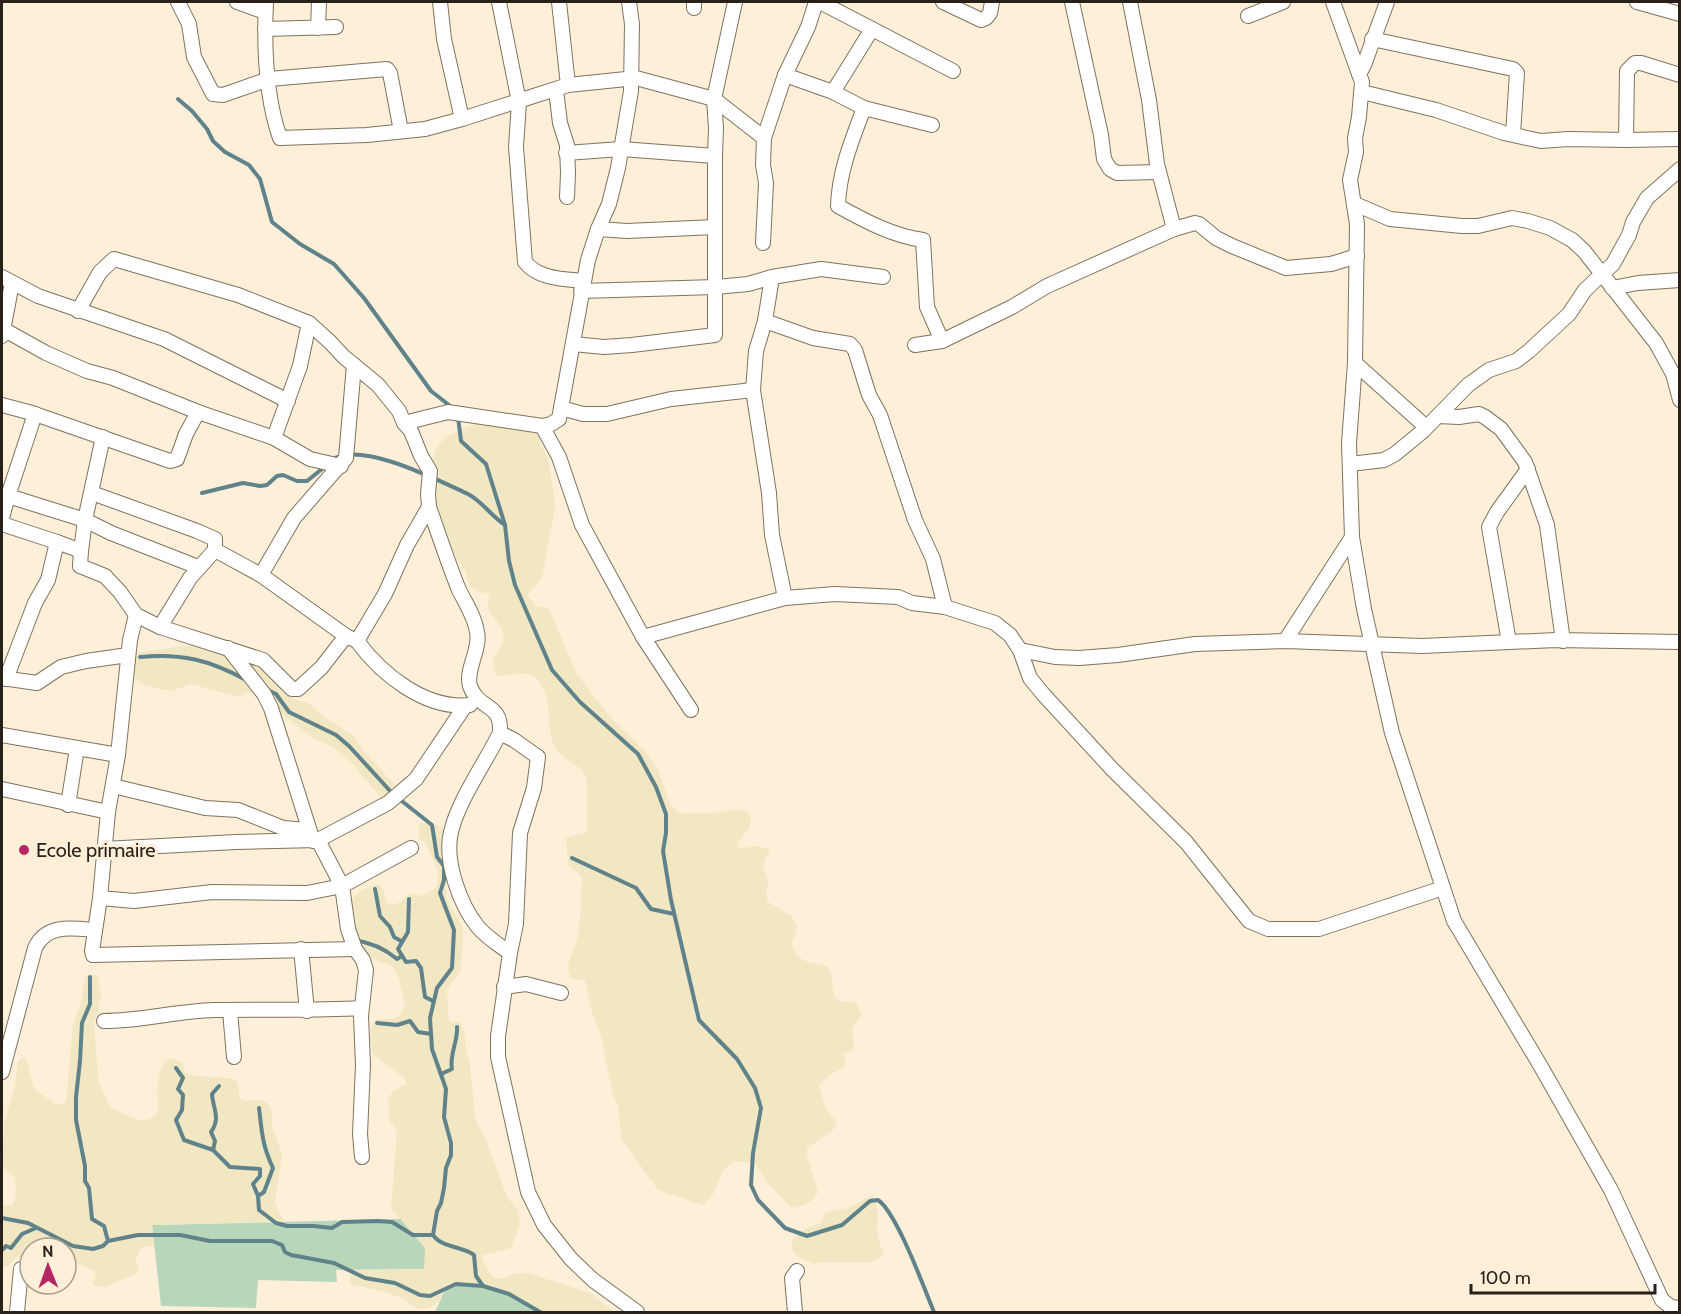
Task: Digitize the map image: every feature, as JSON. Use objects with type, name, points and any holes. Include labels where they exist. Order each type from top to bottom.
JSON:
[{"type":"street","points":[[178,2],[189,24],[194,57],[213,94],[223,94],[269,79],[387,69],[390,73],[401,131]]},
{"type":"street","points":[[237,2],[266,7],[265,29],[269,79],[273,113],[280,138],[367,135],[425,129],[562,87],[636,78],[714,99],[764,138]]},
{"type":"street","points":[[318,28],[319,2]]},
{"type":"street","points":[[440,2],[444,39],[462,119]]},
{"type":"street","points":[[499,2],[519,102],[516,147],[525,262],[531,270],[582,286],[716,287],[748,284],[821,269],[883,277]]},
{"type":"street","points":[[558,2],[568,173],[567,198]]},
{"type":"street","points":[[404,423],[448,412],[542,426],[552,424],[559,419],[582,286],[598,229],[609,204],[618,168],[633,78],[630,2]]},
{"type":"street","points":[[573,344],[622,345],[716,335],[714,99],[735,2]]},
{"type":"street","points":[[763,243],[766,183],[763,165],[764,138],[785,75],[818,2],[953,71]]},
{"type":"street","points":[[943,2],[981,20],[990,13],[992,2]]},
{"type":"street","points":[[1072,2],[1099,124],[1104,159],[1110,169],[1116,173],[1159,172]]},
{"type":"street","points":[[1130,2],[1149,100],[1159,172],[1174,229]]},
{"type":"street","points":[[1248,16],[1283,2]]},
{"type":"street","points":[[1333,2],[1359,74],[1362,92],[1355,138],[1356,152],[1350,180],[1355,204],[1357,256],[1355,363],[1350,421],[1352,537],[1372,645],[1402,769],[1454,921],[1611,1190],[1662,1300],[1671,1307],[1680,1308]]},
{"type":"street","points":[[1359,74],[1387,2]]},
{"type":"street","points":[[1637,2],[1680,14]]},
{"type":"street","points":[[265,29],[336,27]]},
{"type":"street","points":[[833,92],[872,29]]},
{"type":"street","points":[[1372,39],[1513,69],[1517,73],[1513,134]]},
{"type":"street","points":[[1626,141],[1627,71],[1635,63],[1641,63],[1680,75]]},
{"type":"street","points":[[785,75],[833,92],[864,108],[932,125]]},
{"type":"street","points":[[1362,92],[1436,110],[1504,133],[1540,141],[1680,140]]},
{"type":"street","points":[[864,108],[844,160],[838,189],[838,206],[870,224],[913,239],[923,240],[927,307],[942,341]]},
{"type":"street","points":[[567,153],[621,149],[715,156]]},
{"type":"street","points":[[1350,464],[1384,460],[1409,444],[1478,378],[1489,370],[1516,361],[1529,351],[1569,314],[1585,290],[1613,264],[1647,198],[1680,169]]},
{"type":"street","points":[[1355,204],[1390,219],[1462,226],[1478,226],[1512,218],[1550,228],[1572,240],[1584,251],[1656,343],[1676,373],[1680,400]]},
{"type":"street","points":[[915,345],[942,341],[1012,308],[1047,286],[1174,229],[1195,223],[1232,246],[1286,268],[1331,264],[1357,256]]},
{"type":"street","points":[[598,229],[627,231],[715,227]]},
{"type":"street","points":[[78,311],[100,272],[114,260],[168,276],[203,283],[309,323],[378,385],[399,411],[430,471],[429,507],[459,589],[476,622],[478,636],[469,681],[476,698],[497,714],[501,721],[500,733],[450,832],[449,854],[453,878],[470,915],[479,928],[510,953]]},
{"type":"street","points":[[772,278],[765,321],[756,351],[753,390],[769,493],[772,535],[785,598]]},
{"type":"street","points":[[288,401],[164,339],[38,296],[7,280],[3,325],[64,362],[274,438],[310,459],[341,466]]},
{"type":"street","points":[[1612,288],[1638,283],[1680,280]]},
{"type":"street","points":[[765,321],[813,338],[850,344],[855,350],[880,415],[915,520],[933,559],[945,608]]},
{"type":"street","points":[[274,438],[300,366],[309,323]]},
{"type":"street","points":[[1355,363],[1426,427]]},
{"type":"street","points":[[261,575],[294,518],[346,458],[354,365]]},
{"type":"street","points":[[561,408],[583,414],[607,414],[671,399],[753,390]]},
{"type":"street","points":[[2,405],[35,414],[168,460],[176,460],[198,412]]},
{"type":"street","points":[[2,518],[5,496],[35,414]]},
{"type":"street","points":[[1438,416],[1459,417],[1479,414],[1494,422],[1520,454],[1547,525],[1563,641]]},
{"type":"street","points":[[542,426],[559,457],[582,525],[643,637],[691,710]]},
{"type":"street","points":[[103,437],[86,520],[80,566],[107,578],[120,591],[136,615],[160,627],[264,660],[289,688],[298,689],[351,638],[385,594],[407,545],[429,507]]},
{"type":"street","points":[[1509,642],[1489,527],[1497,512],[1528,470]]},
{"type":"street","points":[[92,493],[216,540],[215,550],[198,567],[160,627]]},
{"type":"street","points":[[5,496],[86,520],[111,533],[198,567]]},
{"type":"street","points":[[2,524],[81,551]]},
{"type":"street","points":[[1285,641],[1352,537]]},
{"type":"street","points":[[57,542],[48,580],[35,603],[4,678],[37,683],[61,667],[86,660],[128,655]]},
{"type":"street","points":[[215,550],[261,575],[351,638],[399,683],[444,704],[465,706],[483,704]]},
{"type":"street","points":[[643,637],[785,598],[835,594],[898,597],[912,603],[945,608],[995,623],[1010,635],[1020,650],[1030,678],[1043,694],[1112,769],[1186,842],[1249,921],[1268,929],[1319,929],[1443,888]]},
{"type":"street","points":[[136,615],[128,655],[118,755],[108,813],[100,898],[92,951],[96,956],[355,949]]},
{"type":"street","points":[[1020,650],[1056,657],[1079,657],[1118,655],[1195,644],[1285,641],[1422,646],[1608,639],[1680,642]]},
{"type":"street","points":[[227,648],[264,694],[271,708],[313,837],[342,886],[348,929],[366,970],[361,1008],[363,1065],[360,1134],[362,1157]]},
{"type":"street","points":[[104,849],[313,837],[388,803],[416,779],[465,706]]},
{"type":"street","points":[[500,733],[514,740],[538,758],[534,788],[520,833],[516,924],[504,987],[498,1036],[499,1068],[513,1129],[524,1164],[528,1192],[544,1225],[571,1259],[593,1280],[637,1312]]},
{"type":"street","points":[[2,735],[118,755]]},
{"type":"street","points":[[68,805],[77,748]]},
{"type":"street","points":[[113,786],[195,806],[238,810],[313,837]]},
{"type":"street","points":[[2,789],[108,813]]},
{"type":"street","points":[[100,898],[134,900],[212,892],[307,893],[342,886],[411,848]]},
{"type":"street","points":[[2,1072],[34,948],[40,938],[48,931],[94,930]]},
{"type":"street","points":[[301,949],[307,1011]]},
{"type":"street","points":[[504,987],[526,984],[561,993]]},
{"type":"street","points":[[104,1021],[128,1021],[212,1010],[307,1011],[361,1008]]},
{"type":"street","points":[[230,1011],[234,1057]]},
{"type":"street","points":[[795,1312],[792,1278],[797,1271]]},
{"type":"street","points":[[17,1312],[18,1296]]},
{"type":"green space","points":[[401,1219],[425,1248],[425,1269],[336,1270],[337,1282],[258,1280],[256,1308],[161,1306],[152,1225]]},
{"type":"green space","points":[[456,1284],[490,1288],[540,1312],[435,1312],[445,1290]]},
{"type":"sand","points":[[479,423],[525,428],[540,437],[540,444],[549,461],[555,506],[542,578],[527,595],[536,606],[549,609],[577,674],[609,716],[646,753],[658,769],[670,804],[680,813],[741,810],[749,815],[750,826],[737,844],[739,849],[754,846],[770,849],[763,865],[768,882],[766,894],[768,902],[791,916],[797,926],[791,943],[794,950],[805,961],[828,967],[834,997],[841,1002],[855,1002],[862,1015],[852,1028],[853,1050],[843,1054],[846,1065],[819,1086],[826,1109],[837,1123],[833,1130],[807,1148],[807,1157],[818,1192],[810,1202],[803,1205],[791,1208],[766,1181],[755,1163],[733,1161],[722,1172],[714,1193],[703,1205],[658,1190],[621,1138],[618,1105],[613,1095],[601,1036],[592,1012],[585,981],[571,978],[568,970],[579,930],[582,877],[568,865],[566,838],[587,832],[585,775],[555,747],[545,692],[534,677],[521,673],[498,676],[494,669],[494,658],[504,638],[498,623],[487,608],[490,594],[476,591],[469,584],[465,570],[438,530],[440,518],[432,501],[431,469],[436,449],[441,442],[456,431]]},
{"type":"sand","points":[[192,645],[259,665],[272,676],[283,693],[308,703],[354,736],[363,750],[395,785],[384,801],[351,762],[332,746],[316,740],[295,725],[258,694],[246,692],[240,697],[191,684],[172,691],[146,686],[133,677],[129,666],[135,653]]},
{"type":"sand","points":[[419,824],[437,825],[443,830],[443,853],[448,869],[447,899],[463,928],[461,970],[446,991],[449,1018],[450,1021],[460,1022],[465,1036],[475,1119],[486,1140],[507,1197],[518,1210],[520,1224],[511,1248],[481,1256],[492,1276],[497,1279],[528,1273],[590,1293],[615,1312],[540,1312],[509,1294],[483,1286],[456,1284],[445,1290],[435,1304],[428,1308],[418,1309],[402,1298],[350,1283],[352,1270],[424,1269],[425,1248],[391,1208],[397,1132],[389,1119],[388,1099],[393,1091],[406,1084],[404,1078],[373,1054],[371,1040],[371,1027],[376,1019],[394,1019],[402,1012],[405,1004],[398,976],[392,966],[366,956],[351,930],[349,917],[354,898],[371,886],[379,884],[384,891],[386,902],[392,905],[401,902],[409,893],[423,896],[437,887],[438,873],[426,842],[420,840],[418,834]]},
{"type":"sand","points":[[97,975],[101,995],[94,1022],[97,1065],[99,1083],[110,1107],[141,1120],[153,1117],[158,1112],[159,1074],[171,1058],[182,1063],[186,1073],[237,1081],[239,1098],[244,1101],[261,1100],[268,1104],[272,1113],[272,1127],[282,1154],[275,1203],[284,1222],[152,1225],[154,1245],[141,1248],[135,1261],[139,1268],[136,1274],[105,1287],[93,1285],[96,1273],[78,1264],[78,1236],[18,1236],[18,1257],[9,1266],[2,1266],[2,1206],[13,1205],[16,1195],[15,1178],[2,1167],[5,1120],[15,1086],[18,1061],[23,1057],[27,1062],[34,1089],[57,1105],[66,1102],[73,1025],[81,1003],[85,977]]},
{"type":"sand","points":[[873,1196],[878,1210],[878,1236],[883,1256],[871,1262],[814,1264],[799,1258],[792,1249],[792,1240],[805,1229],[822,1222],[825,1214],[850,1207]]},
{"type":"waterway","points":[[178,99],[192,111],[207,129],[213,141],[225,152],[249,165],[260,179],[272,222],[300,244],[334,264],[364,298],[431,391],[454,409]]},
{"type":"waterway","points":[[458,417],[461,441],[486,464],[505,525],[509,561],[515,585],[552,670],[580,702],[638,754],[656,787],[666,814],[663,851],[671,900],[699,1020],[737,1059],[755,1088],[761,1108],[753,1153],[751,1185],[758,1200],[785,1228],[807,1236],[842,1225],[870,1201],[878,1200],[901,1235],[934,1312]]},
{"type":"waterway","points":[[332,460],[345,455],[361,455],[420,472],[468,494],[505,525]]},
{"type":"waterway","points":[[202,493],[243,483],[267,485],[277,476],[283,475],[297,481],[307,481],[327,465]]},
{"type":"waterway","points":[[140,657],[182,657],[220,667],[246,680]]},
{"type":"waterway","points":[[266,689],[276,694],[289,712],[336,735],[392,793]]},
{"type":"waterway","points":[[398,798],[432,825],[437,857],[444,866],[444,880],[440,893],[454,930],[452,968],[437,988],[430,1018],[432,1049],[446,1089],[444,1117],[451,1143],[451,1155],[446,1168],[444,1188],[433,1235],[447,1245],[474,1255],[476,1276],[483,1286]]},
{"type":"waterway","points":[[572,858],[636,888],[651,909],[674,914]]},
{"type":"waterway","points":[[375,889],[380,916],[390,927],[394,937],[401,941]]},
{"type":"waterway","points":[[409,899],[408,932],[398,949],[406,962],[416,961],[421,968],[425,997],[433,1001]]},
{"type":"waterway","points":[[354,940],[377,946],[397,959],[402,956]]},
{"type":"waterway","points":[[90,977],[90,1004],[82,1023],[76,1120],[85,1166],[85,1181],[89,1188],[92,1219],[104,1226],[108,1241]]},
{"type":"waterway","points":[[377,1023],[397,1025],[410,1021],[418,1032],[431,1034]]},
{"type":"waterway","points":[[441,1074],[452,1069],[457,1027]]},
{"type":"waterway","points":[[176,1068],[183,1078],[178,1089],[183,1095],[182,1110],[176,1120],[184,1140],[213,1150],[230,1167],[260,1169],[260,1176],[253,1184],[258,1196],[259,1210],[276,1223],[287,1226],[332,1228],[342,1222],[392,1222],[413,1235],[433,1235]]},
{"type":"waterway","points":[[213,1150],[215,1141],[211,1132],[216,1118],[212,1094],[219,1086]]},
{"type":"waterway","points":[[258,1196],[264,1192],[273,1168],[265,1145],[259,1108]]},
{"type":"waterway","points":[[2,1218],[28,1223],[73,1246],[93,1249],[103,1246],[108,1241],[138,1235],[180,1235],[210,1241],[272,1241],[282,1245],[285,1252],[291,1255],[334,1263],[365,1278],[395,1283],[420,1295],[430,1296],[456,1284],[483,1286],[509,1294],[540,1312]]},
{"type":"waterway","points":[[2,1250],[6,1246],[11,1248],[22,1234],[36,1228]]},
{"type":"place","name":"Ecole primaire","points":[[24,850]]}]
